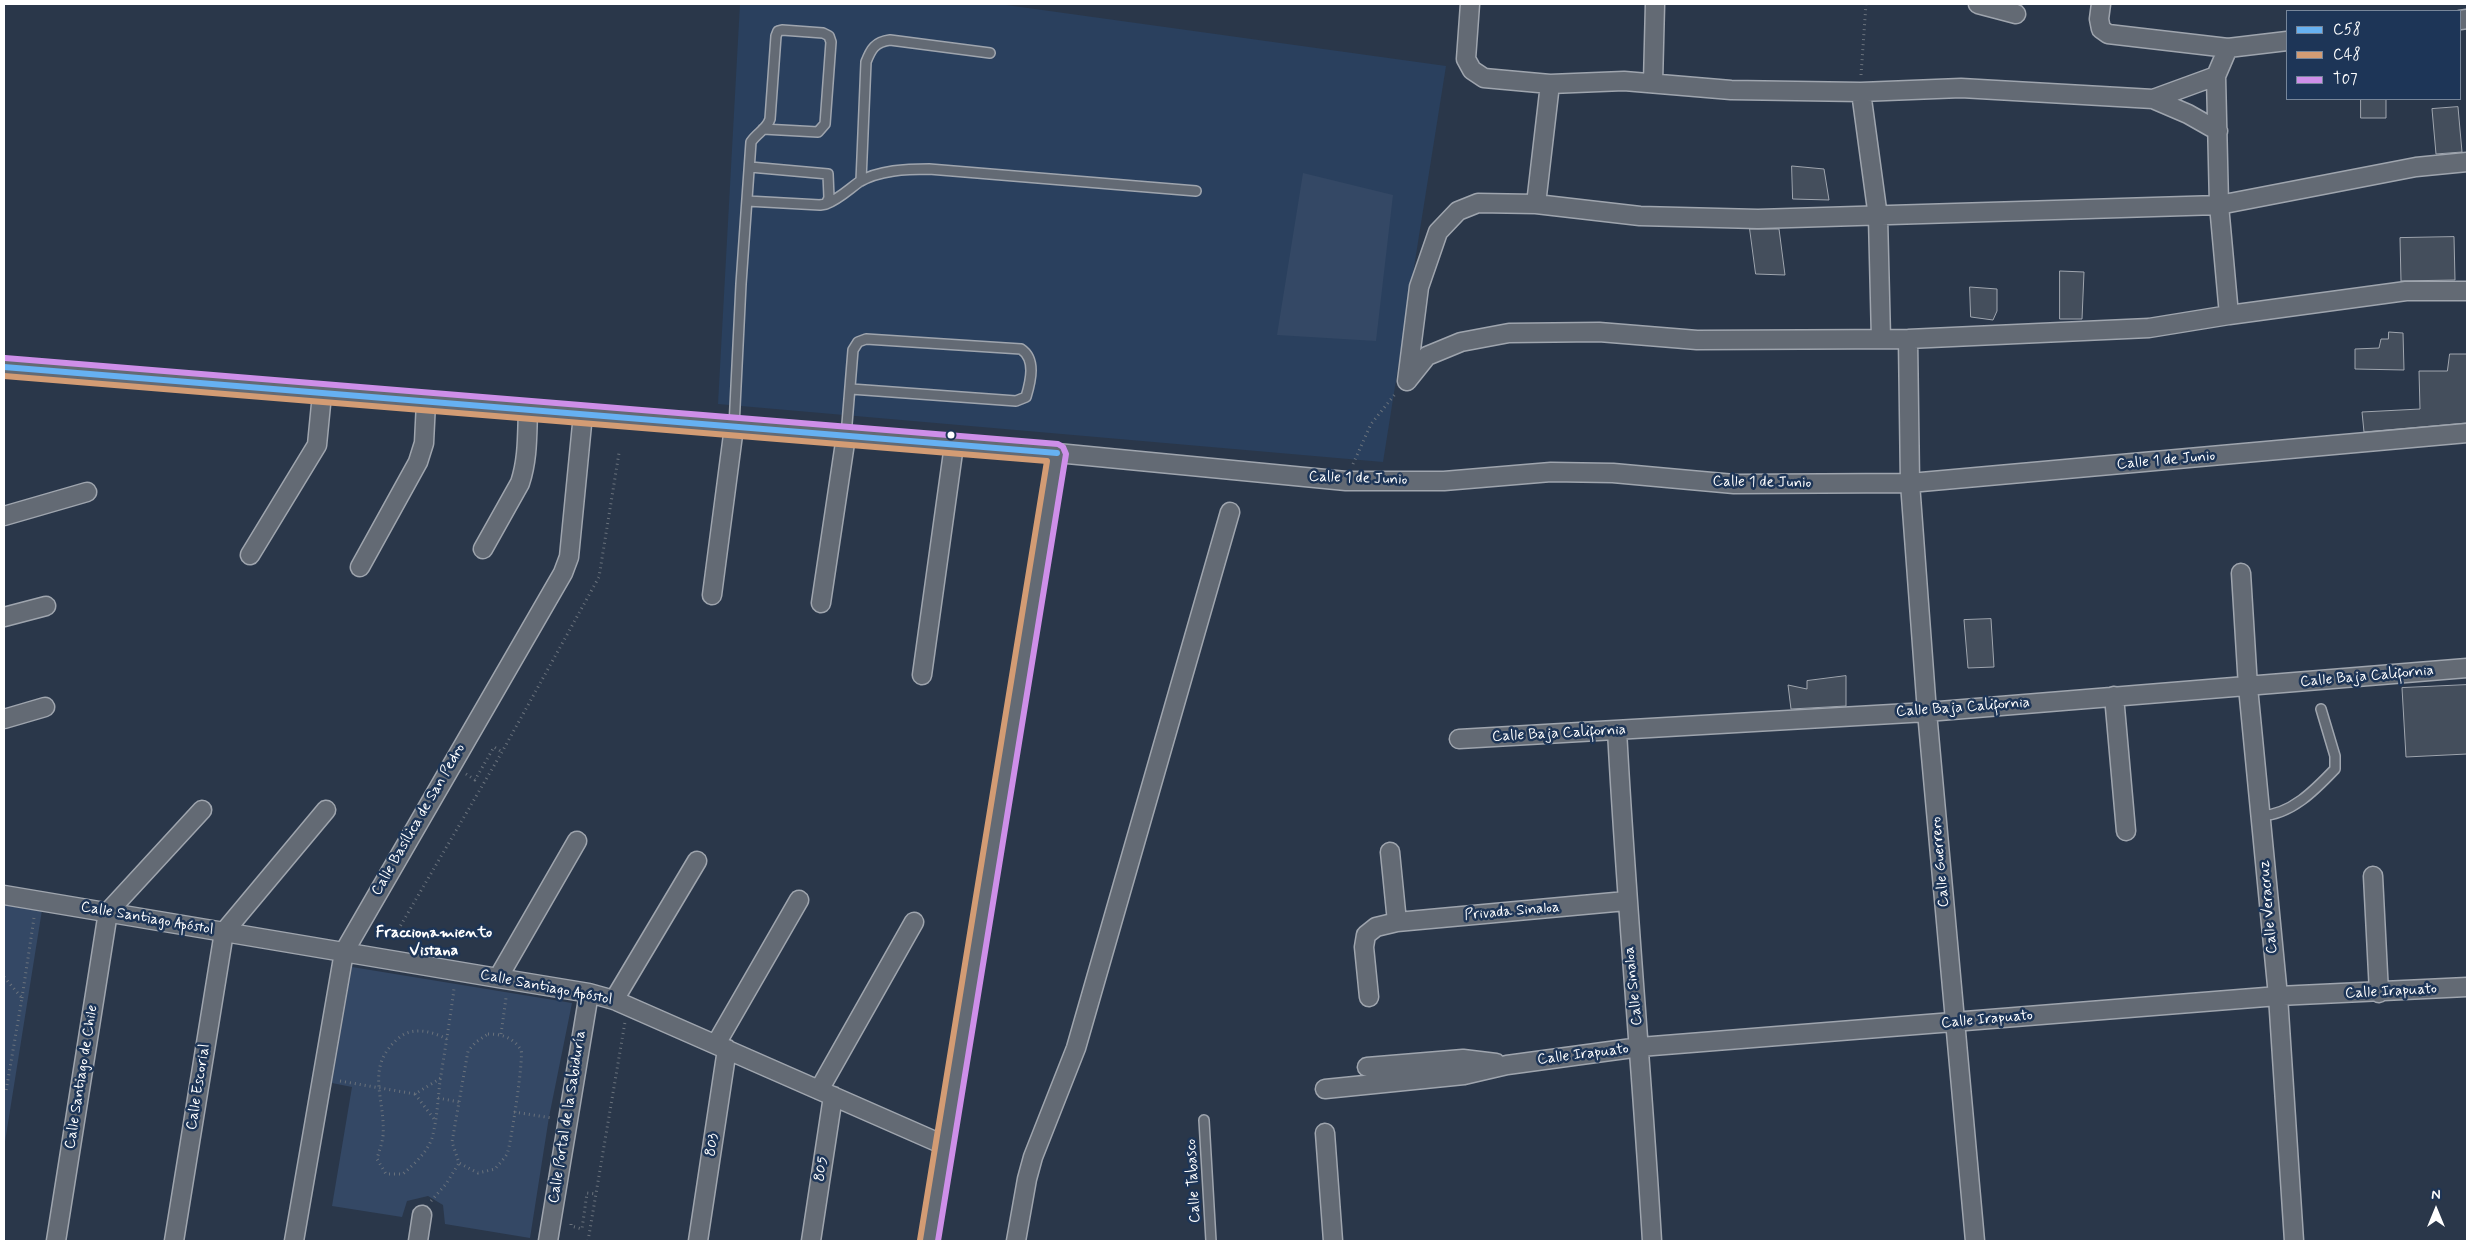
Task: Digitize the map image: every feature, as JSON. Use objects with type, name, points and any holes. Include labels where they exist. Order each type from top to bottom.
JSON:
[{"type":"street","points":[[1470,4],[1466,59],[1472,70],[1484,78],[1550,84],[1624,81],[1731,90],[1861,92],[1961,88],[2153,99],[2188,114],[2218,131]]},
{"type":"street","points":[[1653,83],[1655,4]]},
{"type":"street","points":[[1978,4],[2016,14]]},
{"type":"street","points":[[2101,4],[2099,20],[2101,29],[2108,34],[2228,48],[2286,40]]},
{"type":"street","points":[[2228,48],[2216,76],[2219,205],[2229,315]]},
{"type":"street","points":[[2153,99],[2216,76]]},
{"type":"street","points":[[1536,204],[1550,84]]},
{"type":"street","points":[[1861,92],[1878,217],[1881,339]]},
{"type":"street","points":[[1407,381],[1419,287],[1438,232],[1458,211],[1478,203],[1536,204],[1640,216],[1758,219],[1878,217],[2219,205],[2416,167],[2467,162]]},
{"type":"street","points":[[1407,381],[1427,356],[1461,342],[1509,333],[1599,332],[1697,340],[1908,339],[2149,328],[2406,290],[2467,291]]},
{"type":"street","name":"Calle Guerrero","points":[[1908,339],[1910,483],[1927,712],[1974,1241]]},
{"type":"street","name":"Calle 1 de Junio","points":[[4,367],[1057,453],[1346,481],[1444,480],[1551,472],[1613,473],[1734,484],[1910,483],[2467,433]]},
{"type":"street","points":[[250,555],[317,445],[322,394]]},
{"type":"street","points":[[360,567],[418,462],[424,442],[426,402]]},
{"type":"street","points":[[483,549],[520,483],[524,472],[527,451],[528,410]]},
{"type":"street","name":"Calle Basílica de San Pedro","points":[[294,1241],[344,952],[563,573],[569,558],[583,414]]},
{"type":"street","points":[[712,594],[734,427]]},
{"type":"street","points":[[821,603],[846,436]]},
{"type":"street","points":[[922,675],[954,445]]},
{"type":"street","points":[[929,1241],[1057,453]]},
{"type":"street","points":[[4,516],[87,492]]},
{"type":"street","points":[[1016,1241],[1026,1179],[1076,1048],[1230,512]]},
{"type":"street","name":"Calle Veracruz","points":[[2241,573],[2248,687],[2278,996],[2294,1241]]},
{"type":"street","points":[[4,617],[46,606]]},
{"type":"street","name":"Calle Baja California","points":[[1459,739],[1927,712],[2467,668]]},
{"type":"street","points":[[2114,696],[2126,831]]},
{"type":"street","points":[[4,719],[45,707]]},
{"type":"street","name":"Calle Sinaloa","points":[[1617,730],[1626,901],[1640,1048],[1652,1241]]},
{"type":"street","points":[[108,912],[202,810]]},
{"type":"street","points":[[224,932],[326,810]]},
{"type":"street","points":[[503,979],[577,841]]},
{"type":"street","points":[[1390,852],[1397,922]]},
{"type":"street","points":[[621,1004],[697,861]]},
{"type":"street","points":[[2373,876],[2379,993]]},
{"type":"street","name":"Calle Santiago Apóstol","points":[[4,895],[589,993],[621,1004],[722,1046],[944,1145]]},
{"type":"street","points":[[722,1046],[799,900]]},
{"type":"street","name":"Privada Sinaloa","points":[[1369,997],[1364,947],[1366,935],[1376,927],[1397,922],[1626,901]]},
{"type":"street","name":"Calle Santiago de Chile","points":[[56,1241],[108,912]]},
{"type":"street","points":[[826,1093],[914,922]]},
{"type":"street","name":"Calle Escorial","points":[[174,1241],[224,932]]},
{"type":"street","name":"Calle Irapuato","points":[[1325,1089],[1464,1075],[1508,1065],[1640,1048],[2278,996],[2379,993],[2467,987]]},
{"type":"street","name":"Calle Portal de la Sabiduría","points":[[548,1241],[589,993]]},
{"type":"street","name":"803","points":[[698,1241],[722,1046]]},
{"type":"street","name":"Calle Irapuato","points":[[1367,1067],[1463,1059],[1508,1065]]},
{"type":"street","name":"805","points":[[811,1241],[826,1093]]},
{"type":"street","points":[[1325,1133],[1333,1241]]},
{"type":"street","points":[[418,1241],[422,1216]]},
{"type":"lane","points":[[734,427],[734,391],[751,142],[757,134],[763,129],[768,125],[770,119],[778,31],[823,33],[829,36],[830,52],[825,124],[822,130],[818,132],[763,129]]},
{"type":"lane","points":[[861,181],[866,62],[871,49],[880,42],[890,40],[990,53]]},
{"type":"lane","points":[[750,167],[828,174],[829,198],[826,204]]},
{"type":"lane","points":[[747,201],[826,204],[836,200],[861,181],[899,170],[929,169],[1196,191]]},
{"type":"lane","points":[[846,436],[853,350],[858,342],[866,339],[1021,349],[1029,354],[1031,362],[1026,397],[1016,401],[851,389]]},
{"type":"lane","points":[[2260,816],[2269,815],[2309,796],[2335,768],[2335,756],[2321,709]]},
{"type":"lane","name":"Calle Tabasco","points":[[1204,1120],[1212,1241]]},
{"type":"path","points":[[1861,92],[1861,59],[1866,4]]},
{"type":"path","points":[[1346,481],[1371,424],[1407,381]]},
{"type":"path","points":[[398,930],[502,752],[599,577],[618,453]]},
{"type":"path","points":[[471,766],[466,774],[475,780],[494,747],[502,752]]},
{"type":"path","points":[[4,1091],[6,1091],[37,900]]},
{"type":"path","points":[[447,1039],[426,1030],[404,1034],[386,1048],[380,1065],[379,1088],[383,1137],[377,1159],[386,1174],[403,1174],[421,1156],[432,1139],[447,1039],[456,971]]},
{"type":"path","points":[[4,977],[22,998]]},
{"type":"path","points":[[501,1034],[503,979]]},
{"type":"path","points":[[588,1241],[621,1004]]},
{"type":"path","points":[[488,1034],[501,1034],[513,1041],[522,1052],[522,1067],[508,1153],[495,1169],[478,1173],[459,1163],[452,1142],[468,1051],[476,1042],[488,1034]]},
{"type":"path","points":[[322,1078],[415,1094],[441,1078]]},
{"type":"path","points":[[415,1094],[435,1119]]},
{"type":"path","points":[[438,1098],[459,1102]]},
{"type":"path","points":[[514,1112],[567,1121]]},
{"type":"path","points":[[422,1216],[459,1163]]},
{"type":"path","points":[[572,1217],[571,1226],[582,1229],[587,1193],[596,1194]]},
{"type":"shaded area","points":[[740,4],[999,4],[1446,66],[1383,462],[718,404]]},
{"type":"shaded area","points":[[1303,173],[1393,195],[1376,341],[1277,335]]},
{"type":"shaded area","points":[[4,904],[42,910],[4,1148]]},
{"type":"shaded area","points":[[352,967],[572,1003],[549,1117],[530,1238],[445,1224],[443,1205],[428,1196],[407,1201],[402,1217],[332,1206],[352,1087],[332,1083]]},
{"type":"building","points":[[2361,100],[2386,100],[2386,118],[2361,118]]},
{"type":"building","points":[[2458,107],[2462,152],[2436,154],[2432,109]]},
{"type":"building","points":[[1792,166],[1824,169],[1829,200],[1793,199]]},
{"type":"building","points":[[1750,229],[1779,229],[1785,275],[1756,274]]},
{"type":"building","points":[[2454,237],[2455,280],[2401,281],[2400,238]]},
{"type":"building","points":[[2060,271],[2084,272],[2082,319],[2060,319]]},
{"type":"building","points":[[1970,287],[1997,289],[1997,311],[1993,320],[1971,317]]},
{"type":"building","points":[[2389,332],[2403,333],[2404,370],[2355,369],[2355,349],[2379,348],[2381,339],[2388,339]]},
{"type":"building","points":[[2450,354],[2467,354],[2467,423],[2364,432],[2362,412],[2420,409],[2419,371],[2447,371]]},
{"type":"building","points":[[1991,619],[1994,667],[1968,668],[1964,620]]},
{"type":"building","points":[[1846,676],[1846,706],[1791,709],[1788,685],[1807,689],[1807,681]]},
{"type":"building","points":[[2467,685],[2467,754],[2406,757],[2402,688]]},
{"type":"transit line","name":"T07","points":[[5,358],[1058,444],[1063,447],[1066,454],[938,1241]]},
{"type":"transit line","name":"C58","points":[[4,367],[1057,453]]},
{"type":"transit line","name":"C48","points":[[4,376],[1047,461],[920,1240]]},
{"type":"district","name":"Fraccionamiento Vistana","points":[[434,943]]}]
